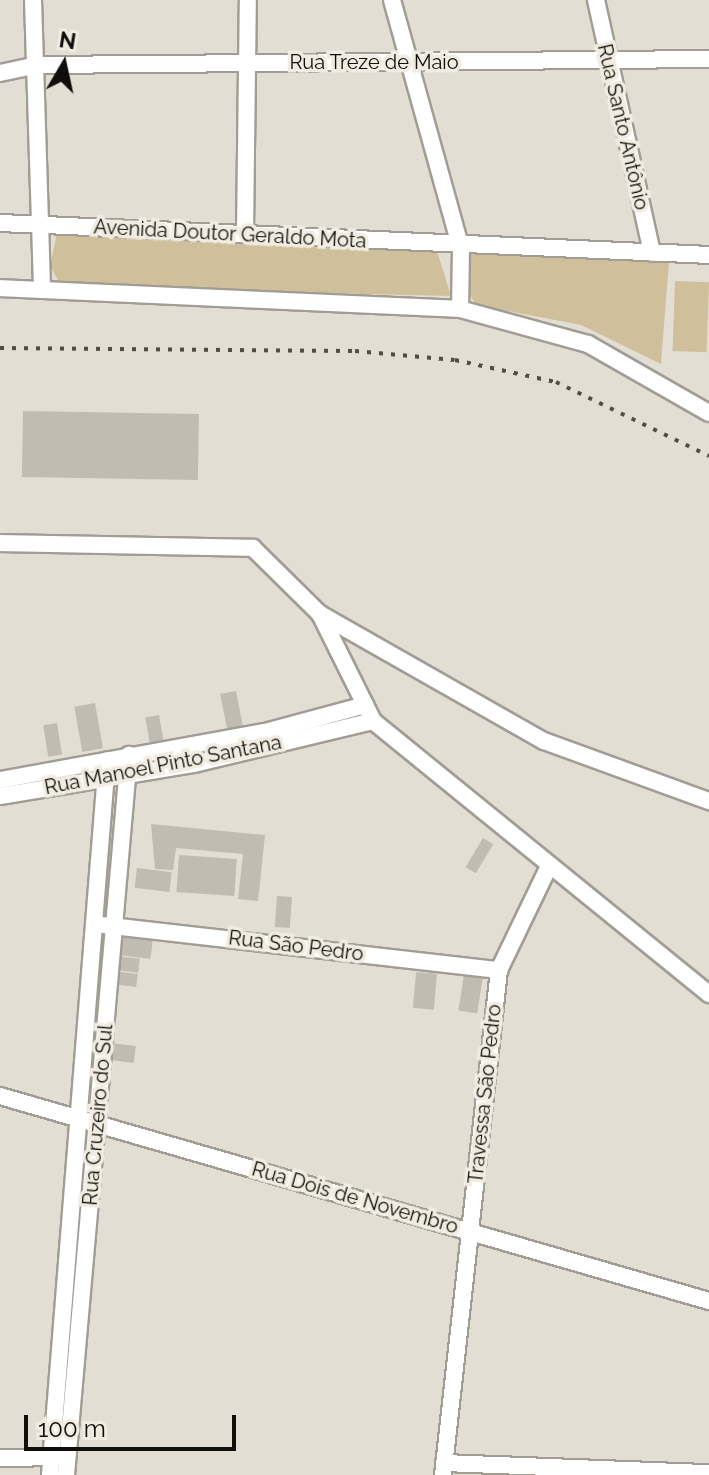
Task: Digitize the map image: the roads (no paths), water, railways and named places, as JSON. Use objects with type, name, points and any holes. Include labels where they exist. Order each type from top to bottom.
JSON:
[{"type":"street","points":[[33,0],[43,224],[42,290]]},
{"type":"street","points":[[245,232],[248,0]]},
{"type":"street","points":[[392,0],[405,62],[461,248],[460,309]]},
{"type":"street","name":"Rua Santo Antônio","points":[[596,0],[652,253]]},
{"type":"street","name":"Rua Treze de Maio","points":[[0,73],[38,65],[709,59]]},
{"type":"street","name":"Avenida Doutor Geraldo Mota","points":[[0,223],[245,232],[461,248],[709,255]]},
{"type":"street","points":[[0,288],[460,309],[588,344],[709,413]]},
{"type":"street","points":[[0,543],[244,545],[320,614],[544,741],[709,801]]},
{"type":"street","points":[[320,614],[369,713],[549,866],[709,994]]},
{"type":"street","name":"Rua Manoel Pinto Santana","points":[[0,796],[106,768],[129,755],[369,713]]},
{"type":"street","name":"Rua Manoel Pinto Santana","points":[[0,780],[106,768],[127,772],[369,713]]},
{"type":"street","name":"Rua Cruzeiro do Sul","points":[[66,1475],[59,1457],[65,1281],[114,926],[129,755]]},
{"type":"street","name":"Rua Cruzeiro do Sul","points":[[50,1475],[59,1457],[84,1283],[94,924],[106,768]]},
{"type":"street","name":"Travessa São Pedro","points":[[444,1469],[499,970],[549,866]]},
{"type":"street","name":"Rua São Pedro","points":[[94,924],[499,970]]},
{"type":"street","name":"Rua Dois de Novembro","points":[[0,1096],[709,1301]]},
{"type":"street","points":[[65,1281],[84,1283]]},
{"type":"street","points":[[0,1458],[59,1457]]},
{"type":"street","points":[[444,1469],[707,1474]]},
{"type":"railway","points":[[0,348],[355,351],[455,360],[556,382],[709,456]]}]
